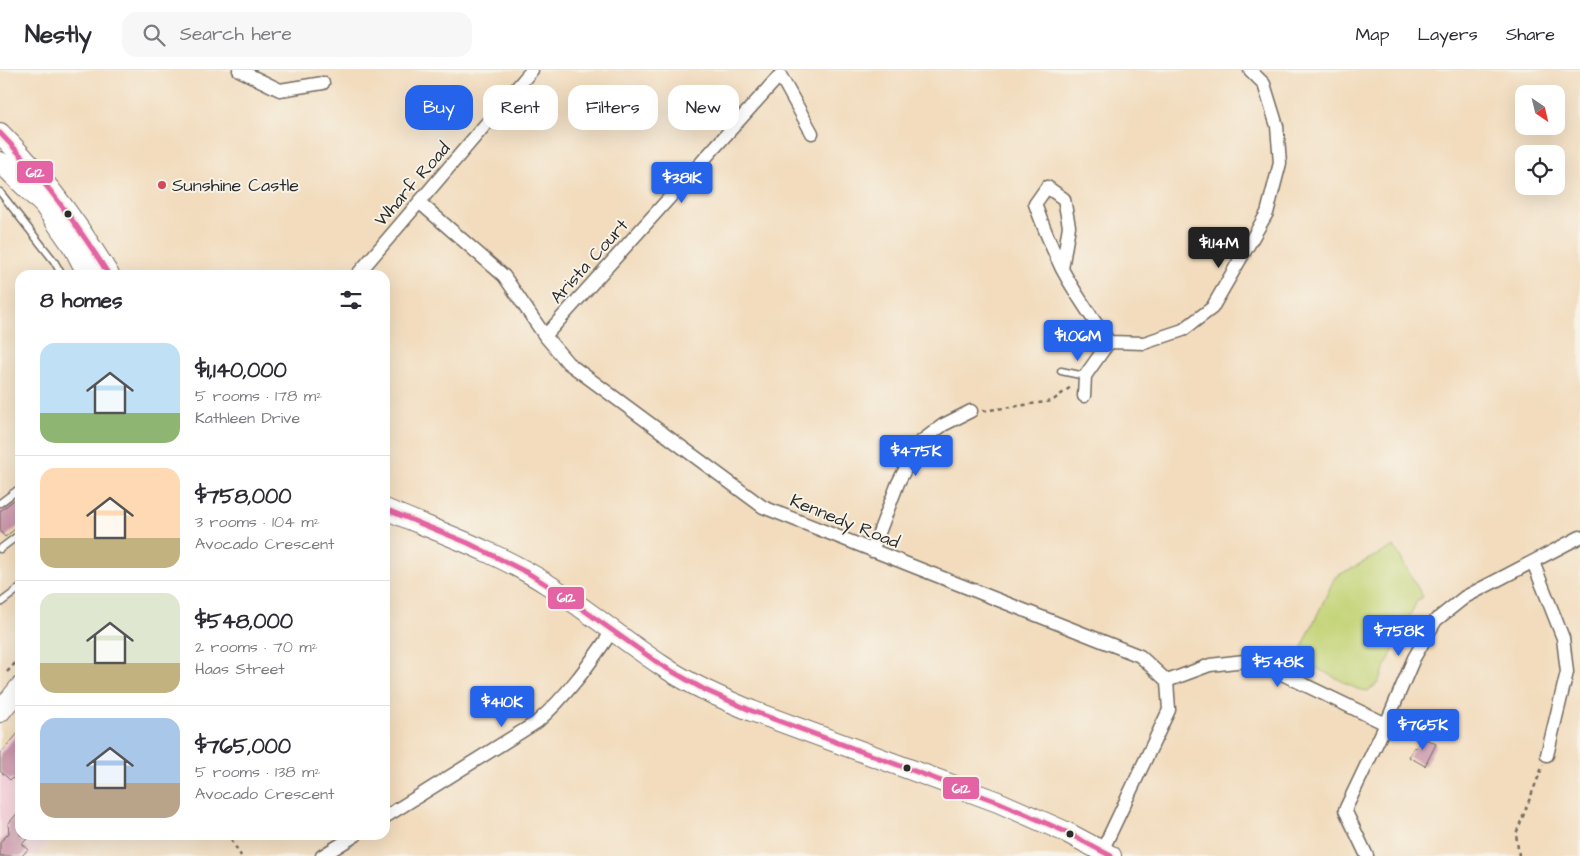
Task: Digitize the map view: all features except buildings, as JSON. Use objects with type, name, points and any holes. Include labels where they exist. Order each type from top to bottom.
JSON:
[{"type":"main road","points":[[0,133],[48,186],[106,270]]},
{"type":"main road","points":[[0,162],[44,206],[74,248],[85,270]]},
{"type":"main road","points":[[390,511],[472,546],[522,570],[559,592],[661,666],[716,696],[998,802],[1066,832],[1097,852]]},
{"type":"main road","points":[[0,712],[15,695]]},
{"type":"street","points":[[239,70],[280,90],[323,83]]},
{"type":"street","name":"Wharf Road","points":[[361,270],[532,70]]},
{"type":"street","points":[[1109,342],[1144,343],[1183,330],[1212,308],[1267,213],[1280,162],[1277,126],[1264,84],[1250,70]]},
{"type":"street","name":"Arista Court","points":[[545,336],[779,72],[812,133]]},
{"type":"street","points":[[1062,269],[1069,226],[1064,200],[1047,187],[1035,204],[1062,269],[1081,302],[1109,342]]},
{"type":"street","name":"Kennedy Road","points":[[419,202],[504,276],[545,336],[568,364],[763,508],[1140,656],[1167,681]]},
{"type":"street","points":[[1084,396],[1085,376],[1109,342]]},
{"type":"street","points":[[872,551],[898,483],[919,444],[943,425],[971,411]]},
{"type":"street","points":[[1367,856],[1345,810],[1386,724],[1414,658],[1436,620],[1465,597],[1580,537]]},
{"type":"street","points":[[1533,562],[1563,638],[1566,672],[1547,755]]},
{"type":"street","points":[[390,814],[537,722],[572,688],[612,630]]},
{"type":"street","points":[[1097,852],[1169,710],[1167,681],[1210,665],[1253,660],[1386,724]]},
{"type":"street","points":[[322,856],[348,840]]},
{"type":"lane","points":[[0,192],[59,270]]},
{"type":"lane","points":[[1061,371],[1085,376]]},
{"type":"lane","points":[[0,503],[15,492]]},
{"type":"lane","points":[[0,549],[15,538]]},
{"type":"lane","points":[[0,603],[15,592]]},
{"type":"path","points":[[971,411],[986,411],[1052,401],[1085,376]]},
{"type":"path","points":[[7,672],[15,663]]},
{"type":"path","points":[[1519,856],[1516,834],[1547,755]]},
{"type":"path","points":[[232,840],[241,856]]},
{"type":"shaded area","points":[[15,733],[15,840],[51,840],[36,856],[0,856],[0,750]]},
{"type":"green space","points":[[1394,546],[1423,597],[1417,601],[1377,684],[1368,691],[1357,689],[1297,658],[1335,577]]},
{"type":"transit line","name":"612","points":[[0,133],[58,201],[106,270]]},
{"type":"transit line","name":"612","points":[[390,511],[468,543],[528,573],[561,594],[661,665],[705,690],[752,711],[998,802],[1066,832],[1111,856]]},
{"type":"place","name":"Sunshine Castle","points":[[162,185]]}]
